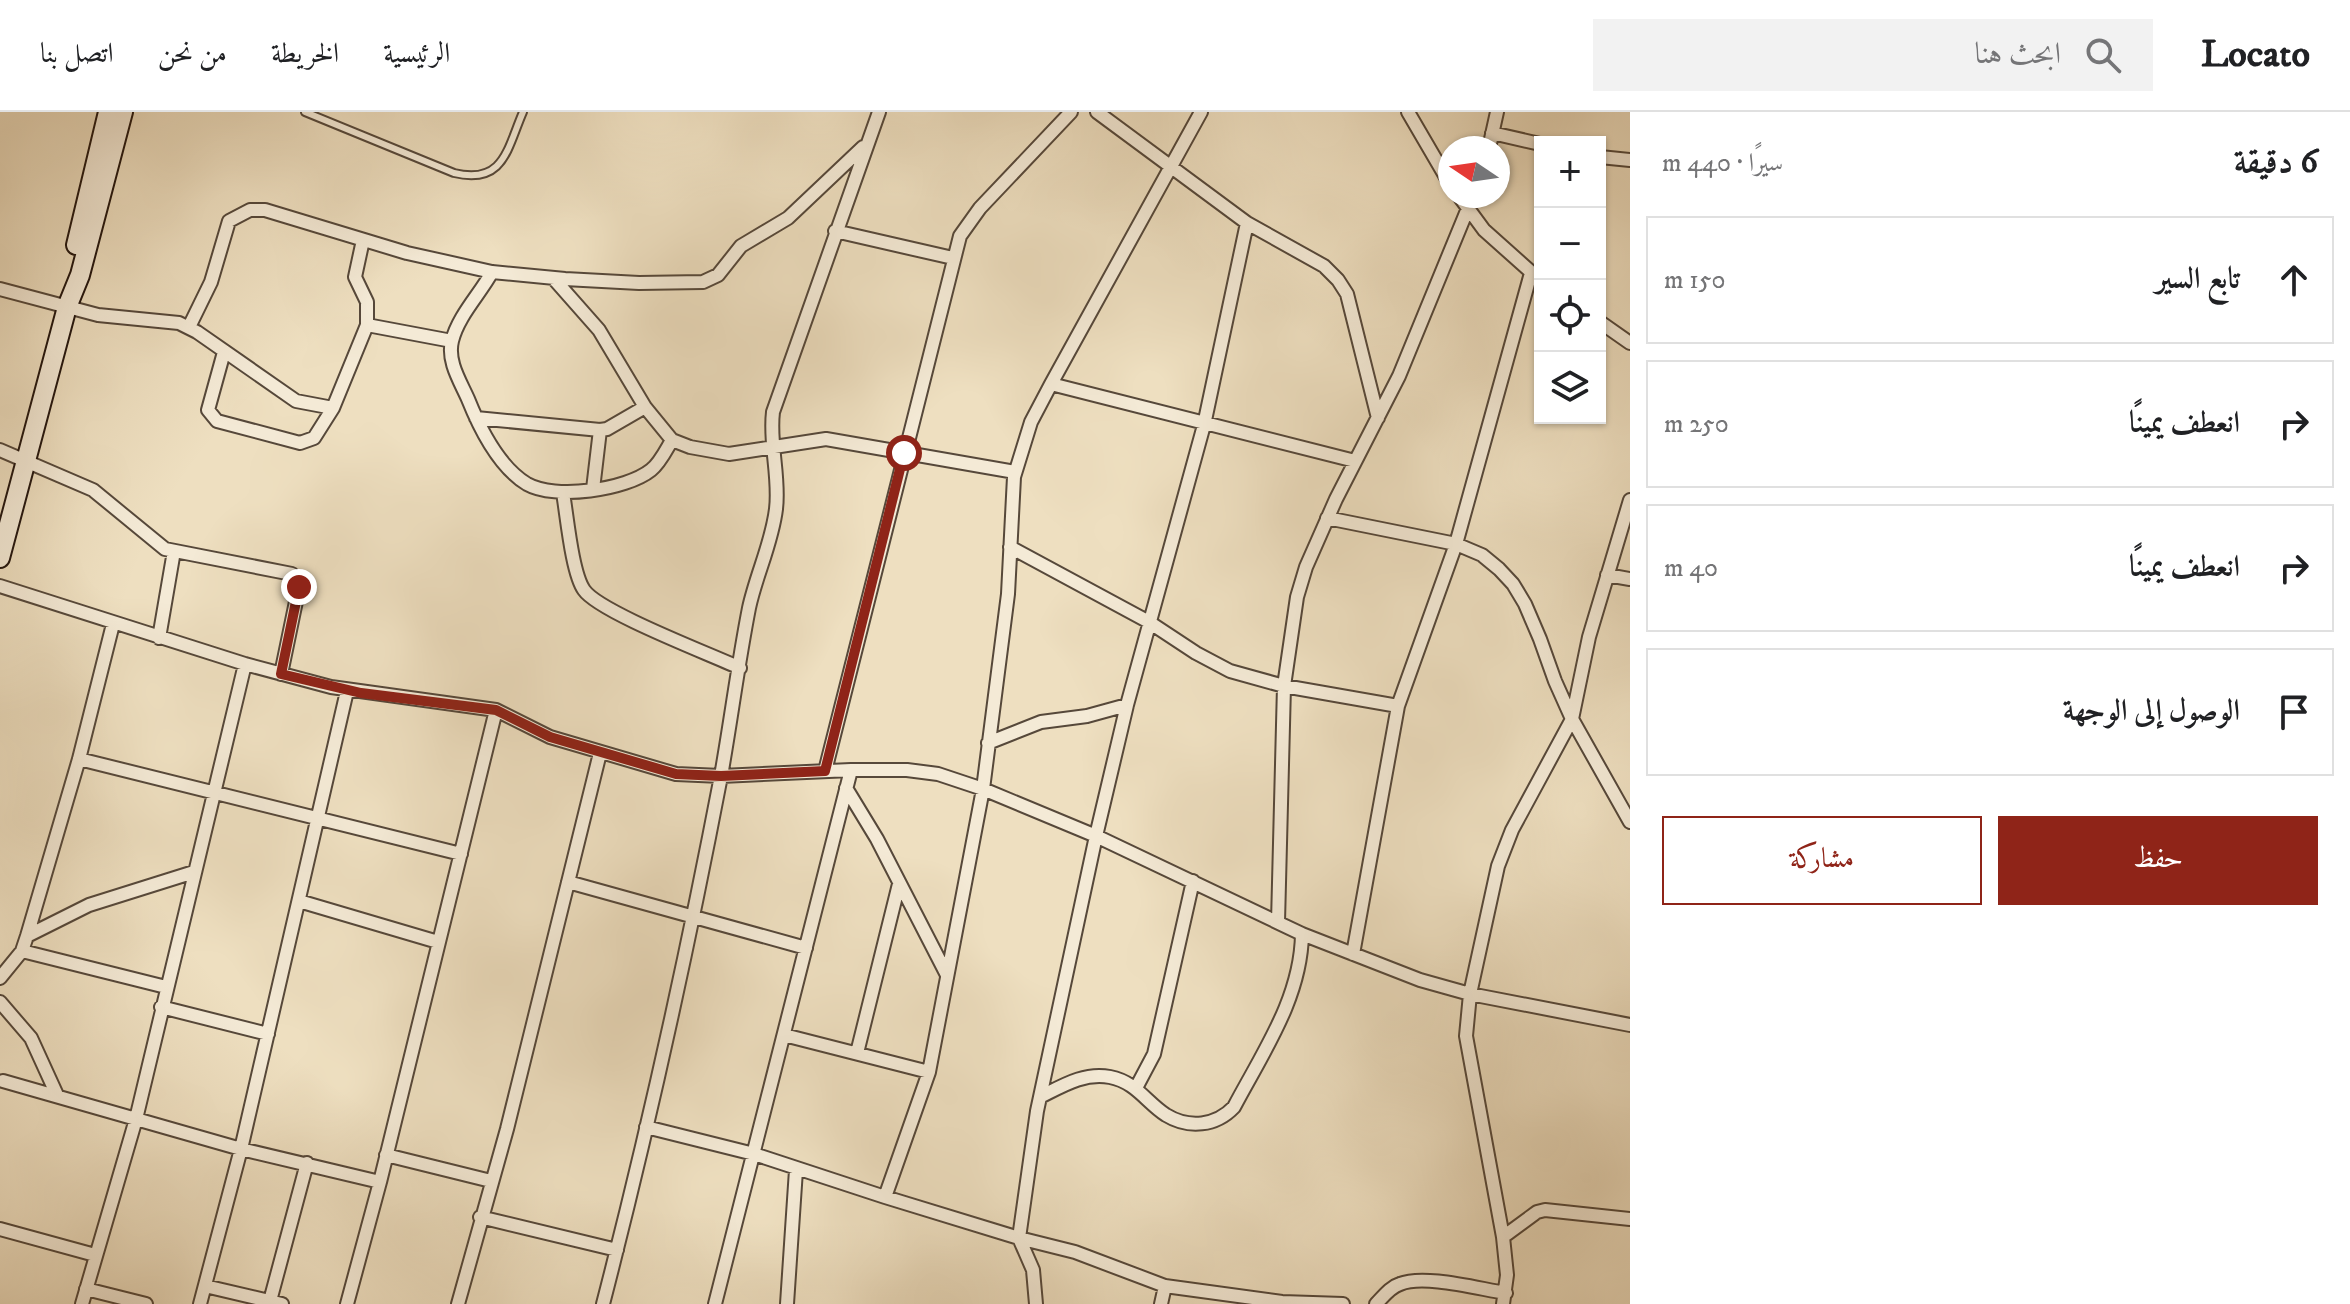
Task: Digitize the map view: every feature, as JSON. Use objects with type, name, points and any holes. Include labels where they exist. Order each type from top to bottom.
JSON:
[{"type":"main road","points":[[68,305],[65,293],[108,112]]},
{"type":"main road","points":[[0,558],[123,112]]},
{"type":"street","points":[[603,1304],[692,917],[721,776],[749,608],[776,507],[771,431],[778,397],[879,112]]},
{"type":"street","points":[[825,771],[953,258],[967,223],[1071,112]]},
{"type":"street","points":[[1097,112],[1247,223],[1324,266],[1338,280],[1347,294],[1378,418]]},
{"type":"street","points":[[885,1197],[929,1072],[983,789],[1003,638],[1015,472],[1031,422],[1201,112]]},
{"type":"street","points":[[1408,112],[1438,163]]},
{"type":"street","points":[[1491,136],[1497,112]]},
{"type":"street","points":[[1492,133],[1534,143]]},
{"type":"street","points":[[189,327],[211,282],[229,221],[250,210],[290,215],[407,253],[492,272],[639,283],[712,279],[733,253],[788,218],[865,145]]},
{"type":"street","points":[[1606,158],[1630,160]]},
{"type":"street","points":[[1278,922],[1284,686],[1297,597],[1327,518],[1416,338],[1469,208]]},
{"type":"street","points":[[1474,208],[1484,230],[1534,274]]},
{"type":"street","points":[[1036,1304],[1033,1270],[1019,1238],[1040,1097],[1127,705],[1204,425],[1247,223]]},
{"type":"street","points":[[835,231],[953,258]]},
{"type":"street","points":[[224,352],[208,410],[217,421],[300,443],[314,438],[333,408],[367,325],[367,302],[355,277],[363,240]]},
{"type":"street","points":[[492,272],[457,327],[452,341],[452,362],[476,418],[510,470],[538,489],[563,493],[593,489],[642,476],[653,469],[672,440]]},
{"type":"street","points":[[554,279],[599,330],[645,407],[672,440],[690,447],[729,454],[826,439],[1015,472]]},
{"type":"street","points":[[1353,954],[1398,706],[1456,544],[1535,280]]},
{"type":"street","points":[[0,289],[98,315],[179,323],[296,401],[333,408]]},
{"type":"street","points":[[367,325],[452,341]]},
{"type":"street","points":[[1606,326],[1630,343]]},
{"type":"street","points":[[1051,384],[1355,461]]},
{"type":"street","points":[[476,418],[600,430],[645,407]]},
{"type":"street","points":[[593,489],[600,430]]},
{"type":"street","points":[[0,450],[93,490],[155,543],[174,551],[292,574],[299,587],[281,674]]},
{"type":"street","points":[[563,493],[577,576],[584,591],[605,608],[740,668]]},
{"type":"street","points":[[1376,1304],[1401,1283],[1425,1281],[1505,1298],[1507,1275],[1503,1237],[1469,1057],[1466,1027],[1470,994],[1498,866],[1512,830],[1572,719],[1589,637],[1630,500]]},
{"type":"street","points":[[1327,518],[1456,544],[1482,555],[1513,584],[1535,627],[1572,719],[1630,822]]},
{"type":"street","points":[[1010,547],[1149,622],[1230,671],[1284,686],[1398,706]]},
{"type":"street","points":[[159,638],[174,551]]},
{"type":"street","points":[[1607,575],[1630,579]]},
{"type":"street","points":[[0,586],[159,638],[347,691],[496,710],[550,737],[676,774],[721,776],[869,768],[921,771],[983,789],[1096,836],[1302,934],[1420,980],[1470,994],[1630,1025]]},
{"type":"street","points":[[0,978],[22,951],[27,936],[79,759],[113,624]]},
{"type":"street","points":[[82,1304],[136,1119],[245,664]]},
{"type":"street","points":[[200,1304],[241,1149],[347,691]]},
{"type":"street","points":[[988,743],[1041,722],[1087,716],[1127,705]]},
{"type":"street","points":[[347,1304],[496,710]]},
{"type":"street","points":[[458,1304],[507,1129],[600,753]]},
{"type":"street","points":[[79,759],[461,854]]},
{"type":"street","points":[[715,1304],[851,770]]},
{"type":"street","points":[[846,788],[877,839],[947,976]]},
{"type":"street","points":[[27,936],[89,905],[194,872]]},
{"type":"street","points":[[1136,1088],[1154,1054],[1193,881]]},
{"type":"street","points":[[568,882],[806,948]]},
{"type":"street","points":[[857,1053],[899,884]]},
{"type":"street","points":[[299,901],[438,942]]},
{"type":"street","points":[[1040,1097],[1073,1080],[1089,1076],[1108,1077],[1136,1088],[1166,1115],[1182,1121],[1193,1124],[1225,1117],[1234,1107],[1294,990],[1302,960],[1302,934]]},
{"type":"street","points":[[22,951],[166,987]]},
{"type":"street","points":[[0,1002],[31,1038],[57,1095]]},
{"type":"street","points":[[161,1007],[268,1034]]},
{"type":"street","points":[[784,1035],[929,1072]]},
{"type":"street","points":[[1,1084],[57,1095],[241,1149],[380,1182]]},
{"type":"street","points":[[646,1127],[754,1154],[796,1170],[1075,1252],[1165,1286],[1282,1303],[1343,1304]]},
{"type":"street","points":[[386,1155],[491,1181]]},
{"type":"street","points":[[205,1286],[276,1303],[307,1163]]},
{"type":"street","points":[[787,1304],[796,1170]]},
{"type":"street","points":[[1503,1237],[1537,1212],[1545,1210],[1630,1219]]},
{"type":"street","points":[[480,1217],[617,1250]]},
{"type":"street","points":[[0,1229],[95,1255]]},
{"type":"street","points":[[1161,1304],[1165,1286]]},
{"type":"street","points":[[86,1289],[146,1304]]},
{"type":"lane","points":[[305,112],[454,173],[475,177],[494,171],[503,161],[523,112]]},
{"type":"route","points":[[299,587],[281,674],[361,693],[496,710],[550,737],[658,771],[721,776],[825,771],[904,453]]}]
